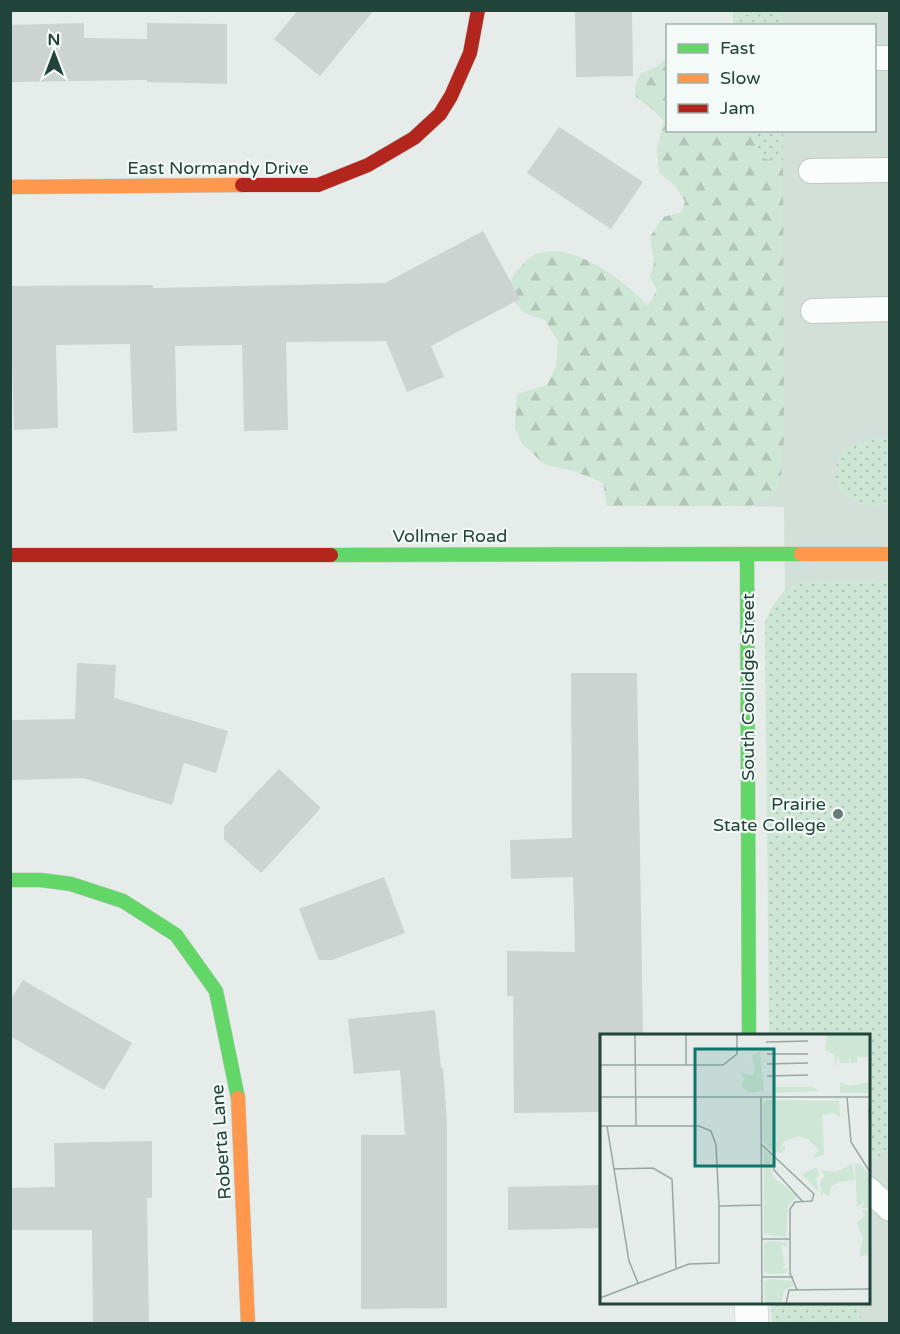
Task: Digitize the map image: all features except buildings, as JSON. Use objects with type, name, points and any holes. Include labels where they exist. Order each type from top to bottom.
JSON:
[{"type":"street","name":"East Normandy Drive","points":[[10,187],[318,185],[361,170],[391,155],[414,138],[442,112],[470,55],[477,27],[478,10]]},
{"type":"street","name":"South Coolidge Street","points":[[747,554],[749,1034]]},
{"type":"street","name":"Vollmer Road","points":[[10,555],[890,554]]},
{"type":"street","name":"Roberta Lane","points":[[10,879],[71,884],[123,901],[176,935],[216,991],[240,1102],[248,1323]]},
{"type":"street","points":[[752,1304],[752,1323]]},
{"type":"lane","points":[[811,171],[890,170]]},
{"type":"lane","points":[[813,312],[890,309]]},
{"type":"lane","points":[[870,1191],[890,1209]]},
{"type":"shaded area","name":"Prairie State College","points":[[733,11],[889,11],[889,1323],[789,1323],[789,1304],[870,1304],[870,1034],[868,1034],[785,592],[784,507],[733,506],[733,132],[876,132],[876,24],[733,24]]},
{"type":"green space","points":[[733,10],[768,11],[763,14],[733,16]]},
{"type":"green space","points":[[768,11],[782,11],[782,24],[733,24],[733,16],[767,13]]},
{"type":"green space","points":[[666,59],[666,132],[754,132],[760,157],[776,162],[783,168],[784,437],[781,475],[777,490],[768,499],[750,506],[607,506],[603,483],[574,471],[544,464],[523,444],[515,428],[517,394],[547,385],[556,366],[558,342],[545,320],[524,313],[510,296],[512,278],[524,263],[538,254],[554,251],[571,254],[607,271],[648,306],[657,290],[650,277],[654,262],[650,237],[663,217],[682,212],[685,201],[675,186],[659,172],[657,149],[664,121],[636,97],[635,86],[641,73],[656,67]]},
{"type":"green space","points":[[754,132],[783,132],[783,168],[776,162],[760,158]]},
{"type":"green space","points":[[873,438],[889,438],[889,505],[865,505],[849,498],[843,493],[836,478],[837,462],[847,448]]},
{"type":"green space","points":[[889,580],[890,1146],[875,1161],[870,1155],[870,1034],[769,1034],[765,623],[781,594],[798,582]]},
{"type":"green space","points":[[771,1304],[861,1304],[861,1323],[772,1323]]},
{"type":"traffic: fast","points":[[747,554],[749,1034]]},
{"type":"traffic: fast","points":[[331,555],[801,554]]},
{"type":"traffic: fast","points":[[10,880],[41,880],[71,884],[123,901],[176,935],[216,991],[238,1098]]},
{"type":"traffic: slow","points":[[10,187],[242,185]]},
{"type":"traffic: slow","points":[[801,554],[890,554]]},
{"type":"traffic: slow","points":[[238,1098],[248,1324]]},
{"type":"traffic: jam","points":[[242,185],[318,185],[368,165],[414,138],[440,114],[451,96],[470,53],[478,10]]},
{"type":"traffic: jam","points":[[10,555],[331,555]]},
{"type":"place","name":"Prairie State College","points":[[838,814]]}]
